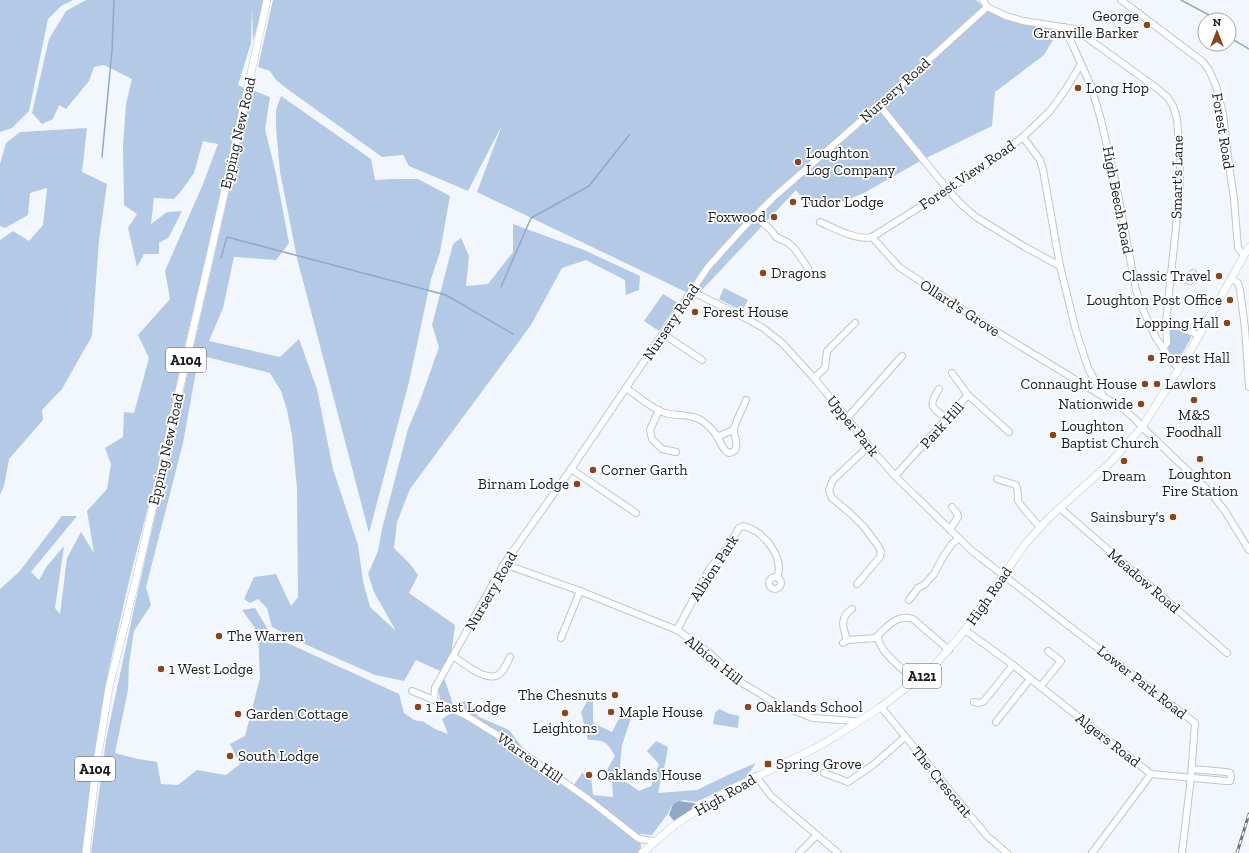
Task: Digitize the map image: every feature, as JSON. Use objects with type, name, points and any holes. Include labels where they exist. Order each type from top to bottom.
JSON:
[{"type":"main road","name":"Epping New Road","points":[[86,853],[96,768],[109,687],[137,575],[267,0]]},
{"type":"main road","name":"High Road","points":[[644,852],[676,824],[698,809],[727,791],[756,776],[814,749],[882,707],[934,666],[965,630],[1026,543],[1040,527],[1110,463],[1142,427],[1180,368],[1249,247]]},
{"type":"street","points":[[983,0],[987,6],[1006,16],[1023,21],[1064,27]]},
{"type":"street","name":"Forest Road","points":[[1121,0],[1203,62],[1209,70],[1216,86],[1223,114],[1234,199],[1238,248],[1244,255]]},
{"type":"street","name":"Nursery Road","points":[[434,700],[435,688],[504,564],[571,469],[708,267],[739,232],[774,197],[879,105],[987,6]]},
{"type":"street","name":"Smart's Lane","points":[[1064,27],[1075,29],[1158,89],[1168,98],[1173,106],[1177,119],[1179,135],[1180,178],[1166,322],[1167,343],[1163,348]]},
{"type":"street","name":"High Beech Road","points":[[1064,27],[1091,86],[1101,120],[1117,189],[1136,290],[1156,338],[1172,362],[1180,368]]},
{"type":"street","name":"Forest View Road","points":[[872,237],[982,168],[1023,137],[1050,111],[1066,89],[1081,64]]},
{"type":"street","points":[[879,105],[948,190],[963,206],[976,217],[1031,251],[1060,266]]},
{"type":"street","points":[[1023,137],[1040,160],[1060,266],[1078,338],[1088,368],[1103,396]]},
{"type":"street","points":[[755,216],[770,229],[776,237],[787,242],[794,248],[808,268]]},
{"type":"street","points":[[820,222],[849,234],[866,239],[872,237]]},
{"type":"street","name":"Ollard's Grove","points":[[872,237],[899,267],[989,327],[1122,408],[1211,493],[1225,511],[1249,550]]},
{"type":"street","points":[[1171,276],[1190,281],[1193,273]]},
{"type":"street","points":[[1231,278],[1238,282],[1240,290],[1249,387]]},
{"type":"street","name":"Upper Park","points":[[691,291],[749,320],[763,328],[782,343],[814,378],[895,476],[972,551],[1004,575]]},
{"type":"street","points":[[1166,322],[1199,335]]},
{"type":"street","points":[[814,378],[825,368],[827,352],[855,323]]},
{"type":"street","points":[[663,334],[702,360]]},
{"type":"street","points":[[847,418],[898,358]]},
{"type":"street","points":[[952,373],[968,395]]},
{"type":"street","points":[[626,388],[666,413],[699,419],[717,436],[727,453],[731,453],[736,450],[736,437],[733,430]]},
{"type":"street","points":[[939,389],[931,403],[933,408],[948,419]]},
{"type":"street","name":"Park Hill","points":[[895,476],[948,419],[968,395],[1009,432]]},
{"type":"street","points":[[717,436],[733,430],[746,400]]},
{"type":"street","points":[[659,410],[650,430],[652,439],[662,449],[676,452]]},
{"type":"street","points":[[857,584],[880,557],[881,551],[864,526],[832,498],[829,490],[833,480],[869,446]]},
{"type":"street","points":[[571,469],[636,513]]},
{"type":"street","points":[[997,479],[1016,485],[1019,504],[1040,527]]},
{"type":"street","points":[[950,529],[958,518],[957,513],[952,507]]},
{"type":"street","name":"Meadow Road","points":[[1060,508],[1227,653]]},
{"type":"street","name":"Albion Park","points":[[677,630],[702,581],[710,568],[727,548],[739,528],[743,526],[749,527],[760,534],[776,554],[779,573],[777,578]]},
{"type":"street","points":[[909,600],[918,588],[925,584],[934,574],[943,556],[952,544],[959,538]]},
{"type":"street","name":"Albion Hill","points":[[504,564],[580,591],[677,630],[706,650],[742,683],[779,705],[814,718],[857,722]]},
{"type":"street","name":"Lower Park Road","points":[[1004,575],[1195,723],[1192,769],[1182,853]]},
{"type":"street","points":[[560,638],[580,591]]},
{"type":"street","points":[[852,609],[845,614],[842,625],[845,642],[878,638]]},
{"type":"street","points":[[916,681],[883,652],[879,645],[878,635],[892,622],[906,617],[912,619],[949,650]]},
{"type":"street","name":"Algers Road","points":[[965,630],[1013,665],[1151,774],[1230,781],[1230,773],[1192,769]]},
{"type":"street","points":[[1040,687],[1061,661],[1048,651]]},
{"type":"street","points":[[453,656],[485,676],[494,677],[502,672],[510,657]]},
{"type":"street","points":[[974,702],[979,703],[984,701],[1013,665]]},
{"type":"street","points":[[996,722],[1030,679]]},
{"type":"street","name":"Warren Hill","points":[[412,691],[465,715],[499,736],[588,799],[639,838],[655,842]]},
{"type":"street","name":"The Crescent","points":[[882,707],[987,836],[1007,853]]},
{"type":"street","points":[[824,773],[848,782],[873,765],[905,737]]},
{"type":"street","points":[[1092,853],[1151,774]]},
{"type":"street","points":[[756,776],[771,796],[838,853]]},
{"type":"street","points":[[799,853],[817,835]]},
{"type":"street","name":"Warren Hill","points":[[639,838],[644,852]]},
{"type":"shaded area","points":[[0,0],[73,0],[61,6],[48,19],[29,111],[12,128],[0,132]]},
{"type":"shaded area","points":[[86,0],[264,0],[253,40],[252,8],[251,43],[238,85],[244,88],[241,104],[186,341],[162,453],[130,577],[108,673],[97,738],[82,853],[0,853],[0,589],[19,572],[62,516],[77,516],[31,572],[39,580],[47,566],[64,546],[55,608],[60,614],[67,558],[81,532],[94,553],[87,511],[107,489],[111,464],[105,448],[123,437],[124,412],[134,413],[149,358],[138,335],[170,299],[165,271],[203,184],[218,144],[203,141],[194,173],[174,199],[154,198],[151,224],[167,212],[182,211],[169,237],[159,243],[159,254],[144,254],[137,267],[128,228],[137,214],[124,205],[123,146],[126,104],[132,79],[104,65],[94,67],[89,81],[66,109],[59,105],[53,119],[42,124],[32,113],[49,39],[66,11]]},
{"type":"shaded area","points":[[273,0],[976,0],[988,11],[1001,16],[1060,28],[1044,55],[995,92],[992,126],[922,160],[864,193],[828,208],[809,207],[796,190],[701,291],[693,302],[686,292],[477,192],[502,125],[468,191],[409,166],[403,155],[382,157],[286,88],[276,80],[270,71],[258,67]]},
{"type":"shaded area","points":[[252,90],[270,97],[265,129],[276,174],[289,243],[276,260],[234,257],[223,308],[209,341],[280,357],[299,339],[317,389],[333,469],[358,545],[363,581],[370,607],[396,631],[374,592],[368,574],[378,551],[382,529],[408,429],[439,347],[432,325],[453,244],[461,238],[469,256],[466,286],[488,284],[513,252],[513,224],[584,250],[640,276],[639,290],[626,295],[625,280],[586,260],[562,268],[531,325],[410,489],[397,522],[394,548],[410,564],[418,575],[409,593],[455,625],[451,655],[440,671],[416,660],[404,681],[375,675],[307,645],[272,627],[267,608],[258,599],[250,603],[244,599],[254,577],[276,574],[291,606],[298,597],[297,489],[292,435],[287,410],[281,391],[270,373],[199,355],[183,443],[146,587],[151,605],[134,631],[129,664],[128,690],[115,753],[157,762],[161,784],[178,785],[197,770],[226,775],[240,764],[230,744],[245,736],[260,678],[258,632],[242,610],[255,608],[272,636],[399,694],[404,713],[414,720],[424,722],[435,729],[448,734],[442,719],[453,712],[441,704],[438,688],[444,678],[453,704],[466,701],[479,717],[509,730],[537,767],[572,788],[582,773],[591,777],[593,795],[613,797],[612,781],[604,775],[615,756],[610,748],[602,741],[588,740],[581,712],[593,691],[593,723],[612,732],[624,709],[633,712],[622,745],[619,777],[639,791],[651,786],[659,764],[647,751],[656,741],[668,747],[658,793],[697,790],[756,763],[745,779],[696,802],[683,800],[673,804],[667,815],[652,835],[637,834],[641,845],[640,853],[91,853],[106,740],[135,604]]},
{"type":"shaded area","points":[[281,96],[371,159],[375,180],[418,179],[450,196],[440,252],[431,279],[409,382],[369,533],[297,258],[280,172],[276,110]]},
{"type":"shaded area","points":[[87,128],[82,172],[107,184],[99,240],[92,336],[62,389],[42,410],[43,420],[9,459],[4,486],[0,495],[0,240],[13,231],[29,241],[43,225],[47,188],[30,193],[28,215],[5,228],[0,226],[0,164],[6,143],[20,132]]},
{"type":"shaded area","points":[[724,288],[748,300],[742,311],[719,299]]},
{"type":"shaded area","points":[[663,294],[678,303],[659,331],[644,321]]},
{"type":"shaded area","points":[[1170,326],[1191,336],[1179,359],[1175,359],[1167,347],[1168,329]]},
{"type":"shaded area","points":[[719,709],[739,716],[738,728],[713,724],[715,713]]},
{"type":"shaded area","points":[[679,801],[694,803],[697,806],[674,821],[669,815],[673,804]]},
{"type":"waterway","points":[[102,157],[112,50],[114,0]]},
{"type":"waterway","points":[[1181,0],[1204,12]]},
{"type":"waterway","points":[[1237,42],[1249,49]]},
{"type":"waterway","points":[[501,287],[531,218],[589,186],[630,134]]},
{"type":"waterway","points":[[221,258],[227,237],[446,295],[513,334]]},
{"type":"railway","points":[[1237,853],[1249,814]]},
{"type":"place","name":"George Granville Barker","points":[[1147,25]]},
{"type":"place","name":"Long Hop","points":[[1078,88]]},
{"type":"place","name":"Loughton Log Company","points":[[798,162]]},
{"type":"place","name":"Tudor Lodge","points":[[793,202]]},
{"type":"place","name":"Foxwood","points":[[774,217]]},
{"type":"place","name":"Dragons","points":[[763,273]]},
{"type":"place","name":"Classic Travel","points":[[1219,276]]},
{"type":"place","name":"Loughton Post Office","points":[[1230,300]]},
{"type":"place","name":"Forest House","points":[[695,312]]},
{"type":"place","name":"Lopping Hall","points":[[1227,323]]},
{"type":"place","name":"Forest Hall","points":[[1151,358]]},
{"type":"place","name":"Connaught House","points":[[1145,384]]},
{"type":"place","name":"Lawlors","points":[[1157,384]]},
{"type":"place","name":"M&S Foodhall","points":[[1194,400]]},
{"type":"place","name":"Nationwide","points":[[1141,404]]},
{"type":"place","name":"Loughton Baptist Church","points":[[1053,435]]},
{"type":"place","name":"Loughton Fire Station","points":[[1200,459]]},
{"type":"place","name":"Dream","points":[[1124,461]]},
{"type":"place","name":"Corner Garth","points":[[593,470]]},
{"type":"place","name":"Birnam Lodge","points":[[577,484]]},
{"type":"place","name":"Sainsbury's","points":[[1173,517]]},
{"type":"place","name":"The Warren","points":[[219,636]]},
{"type":"place","name":"1 West Lodge","points":[[161,669]]},
{"type":"place","name":"The Chesnuts","points":[[615,695]]},
{"type":"place","name":"1 East Lodge","points":[[418,707]]},
{"type":"place","name":"Oaklands School","points":[[748,707]]},
{"type":"place","name":"Maple House","points":[[611,712]]},
{"type":"place","name":"Leightons","points":[[565,713]]},
{"type":"place","name":"Garden Cottage","points":[[238,714]]},
{"type":"place","name":"South Lodge","points":[[230,756]]},
{"type":"place","name":"Spring Grove","points":[[768,764]]},
{"type":"place","name":"Oaklands House","points":[[589,775]]}]
